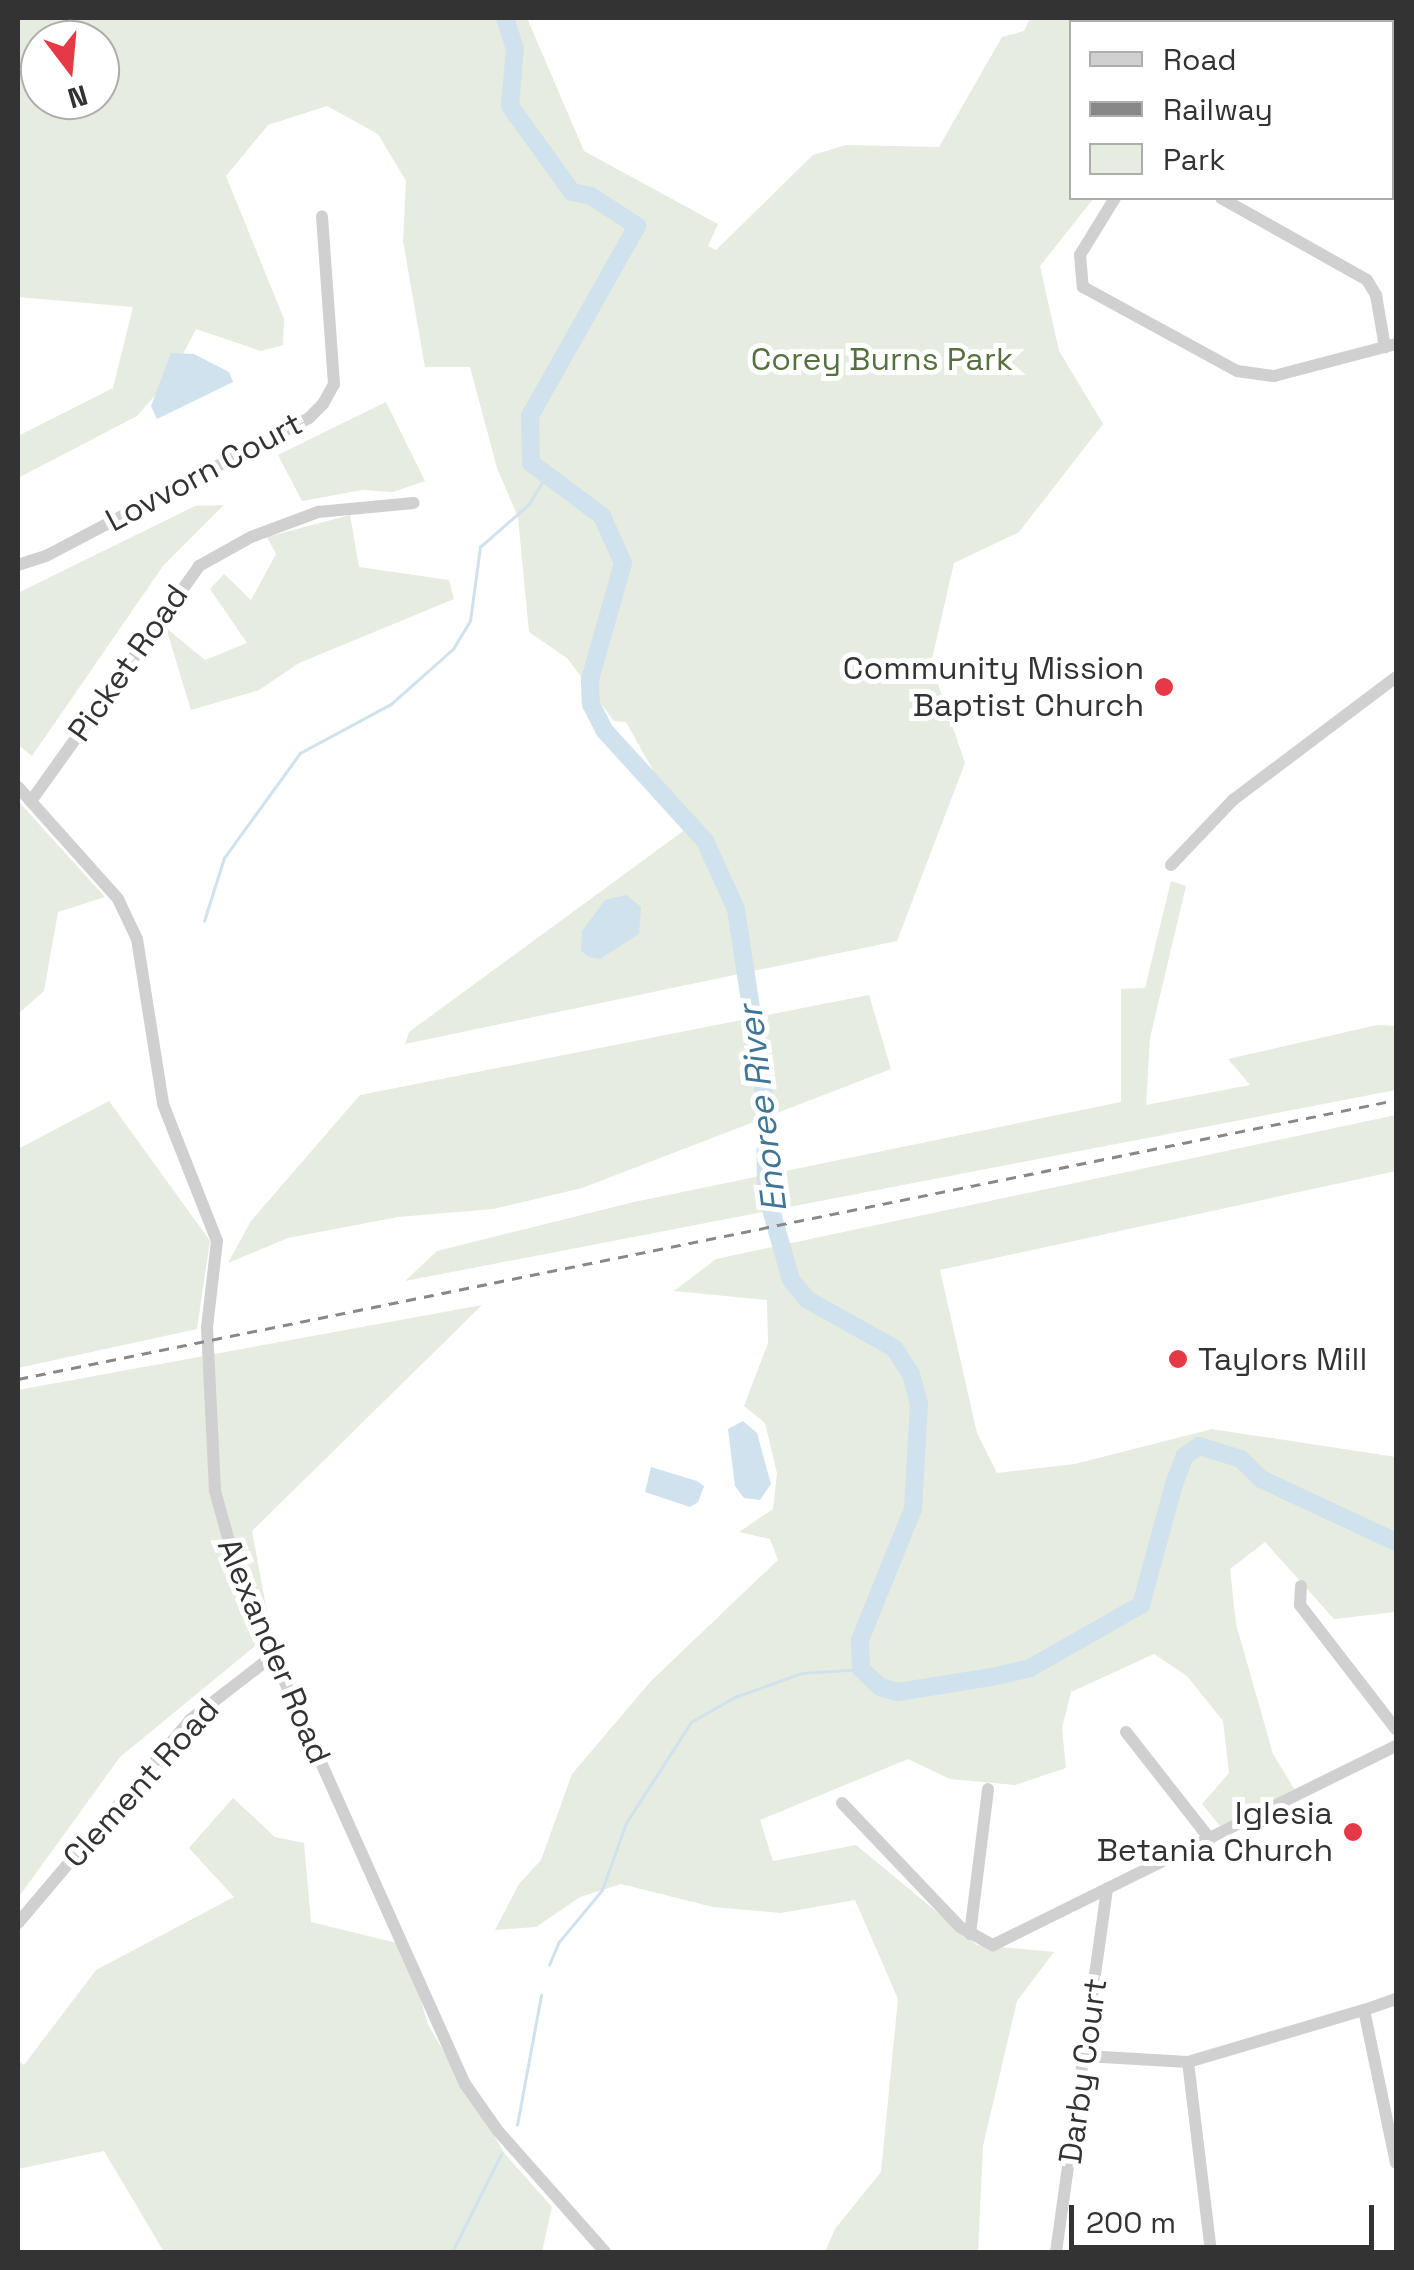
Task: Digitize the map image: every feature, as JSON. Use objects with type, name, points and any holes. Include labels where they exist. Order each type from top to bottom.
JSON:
[{"type":"street","points":[[1114,200],[1078,266],[1083,287],[1097,298],[1254,377],[1391,346],[1376,295],[1367,280],[1224,200]]},
{"type":"street","name":"Lovvorn Court","points":[[18,564],[46,556],[309,418],[323,404],[334,384],[322,216]]},
{"type":"street","name":"Picket Road","points":[[31,801],[199,566],[251,537],[318,512],[414,503]]},
{"type":"street","points":[[1171,865],[1233,800],[1396,676]]},
{"type":"street","name":"Alexander Road","points":[[18,787],[118,898],[137,939],[163,1104],[217,1241],[206,1327],[219,1522],[465,2084],[498,2131],[604,2252]]},
{"type":"street","points":[[1300,1586],[1300,1604],[1396,1729]]},
{"type":"street","name":"Clement Road","points":[[18,1924],[191,1719],[274,1654]]},
{"type":"street","points":[[1126,1732],[1210,1839]]},
{"type":"street","points":[[842,1803],[861,1830],[970,1934],[997,1944],[1396,1746]]},
{"type":"street","points":[[970,1934],[988,1788]]},
{"type":"street","name":"Darby Court","points":[[1056,2252],[1107,1889]]},
{"type":"street","points":[[1086,2056],[1188,2062],[1396,1999]]},
{"type":"street","points":[[1364,2010],[1396,2164]]},
{"type":"street","points":[[1188,2062],[1211,2252]]},
{"type":"green space","name":"Corey Burns Park","points":[[18,18],[527,18],[584,151],[718,224],[708,246],[716,250],[813,155],[846,145],[939,147],[1002,37],[1024,31],[1030,18],[1337,18],[1069,20],[1069,200],[1092,200],[1040,266],[1059,351],[1103,424],[1019,532],[954,563],[931,663],[965,763],[897,941],[405,1044],[409,1032],[686,829],[626,722],[614,721],[567,658],[529,632],[518,517],[497,468],[470,367],[425,367],[403,241],[406,181],[378,134],[327,106],[268,125],[226,176],[284,319],[283,345],[261,351],[196,329],[171,377],[137,416],[18,478],[18,436],[113,388],[133,307],[18,297]]},
{"type":"green space","points":[[386,402],[425,481],[393,492],[363,490],[302,501],[278,455]]},
{"type":"green space","points":[[224,505],[163,566],[32,756],[18,745],[18,593],[195,506]]},
{"type":"green space","points":[[350,515],[359,567],[449,580],[454,599],[299,663],[259,690],[191,710],[166,628],[205,660],[247,643],[210,589],[224,574],[251,600],[276,554],[267,537]]},
{"type":"green space","points":[[18,801],[105,897],[58,912],[44,991],[18,1014]]},
{"type":"green space","points":[[1171,881],[1186,886],[1150,1038],[1146,1105],[1250,1085],[1228,1059],[1377,1025],[1396,1026],[1396,1090],[405,1281],[437,1251],[634,1202],[1121,1102],[1121,989],[1145,988]]},
{"type":"green space","points":[[869,995],[891,1069],[582,1188],[493,1209],[398,1217],[288,1238],[228,1263],[251,1221],[360,1095]]},
{"type":"green space","points":[[109,1101],[210,1241],[197,1329],[18,1368],[18,1149]]},
{"type":"green space","points":[[1396,1115],[1396,1171],[940,1270],[977,1433],[997,1473],[1075,1464],[1212,1429],[1396,1457],[1396,1612],[1334,1619],[1265,1542],[1230,1569],[1236,1624],[1273,1754],[1296,1792],[1225,1832],[1202,1804],[1229,1773],[1223,1721],[1187,1676],[1154,1654],[1071,1692],[1062,1728],[1066,1768],[1015,1785],[950,1779],[908,1759],[760,1820],[773,1861],[856,1845],[977,1945],[1054,1952],[1017,2001],[983,2146],[978,2252],[825,2252],[835,2229],[881,2172],[898,1999],[855,1900],[781,1913],[713,1907],[621,1884],[580,1897],[536,1927],[495,1930],[519,1884],[541,1860],[572,1774],[651,1681],[778,1560],[770,1539],[739,1532],[773,1509],[777,1473],[765,1423],[744,1406],[768,1343],[767,1300],[674,1291],[716,1259]]},
{"type":"green space","points":[[482,1305],[252,1531],[271,1633],[120,1757],[18,1898],[18,1390]]},
{"type":"green space","points":[[233,1798],[275,1837],[304,1843],[311,1922],[405,1945],[428,2025],[505,2154],[552,2207],[542,2252],[164,2252],[104,2151],[18,2169],[18,2061],[24,2065],[96,1970],[234,1897],[189,1848]]},
{"type":"water","points":[[171,353],[194,354],[229,372],[233,382],[157,419],[151,406]]},
{"type":"water","points":[[626,895],[641,907],[639,934],[600,959],[589,957],[581,951],[582,931],[605,900]]},
{"type":"water","points":[[743,1421],[757,1433],[771,1484],[760,1500],[744,1498],[735,1486],[728,1429]]},
{"type":"water","points":[[651,1467],[704,1486],[698,1502],[690,1507],[645,1492]]},
{"type":"waterway","name":"Enoree River","points":[[505,18],[515,48],[510,106],[572,192],[591,196],[637,226],[530,416],[531,463],[602,516],[623,563],[590,680],[591,704],[604,730],[705,841],[736,909],[765,1100],[766,1192],[791,1280],[808,1300],[894,1348],[911,1374],[919,1403],[913,1509],[860,1640],[861,1669],[880,1687],[898,1692],[992,1677],[1030,1668],[1141,1605],[1174,1484],[1185,1456],[1199,1446],[1241,1459],[1261,1479],[1396,1542]]},
{"type":"waterway","points":[[204,921],[224,858],[300,753],[391,704],[453,649],[470,621],[480,547],[528,505],[547,474]]},
{"type":"waterway","points":[[549,1965],[559,1942],[602,1890],[626,1823],[691,1722],[735,1697],[802,1673],[861,1669]]},
{"type":"waterway","points":[[517,2125],[541,1995]]},
{"type":"waterway","points":[[452,2252],[501,2154]]},
{"type":"railway","points":[[18,1379],[1396,1100]]},
{"type":"place","name":"Community Mission Baptist Church","points":[[1164,687]]},
{"type":"place","name":"Taylors Mill","points":[[1178,1359]]},
{"type":"place","name":"Iglesia Betania Church","points":[[1353,1832]]}]
